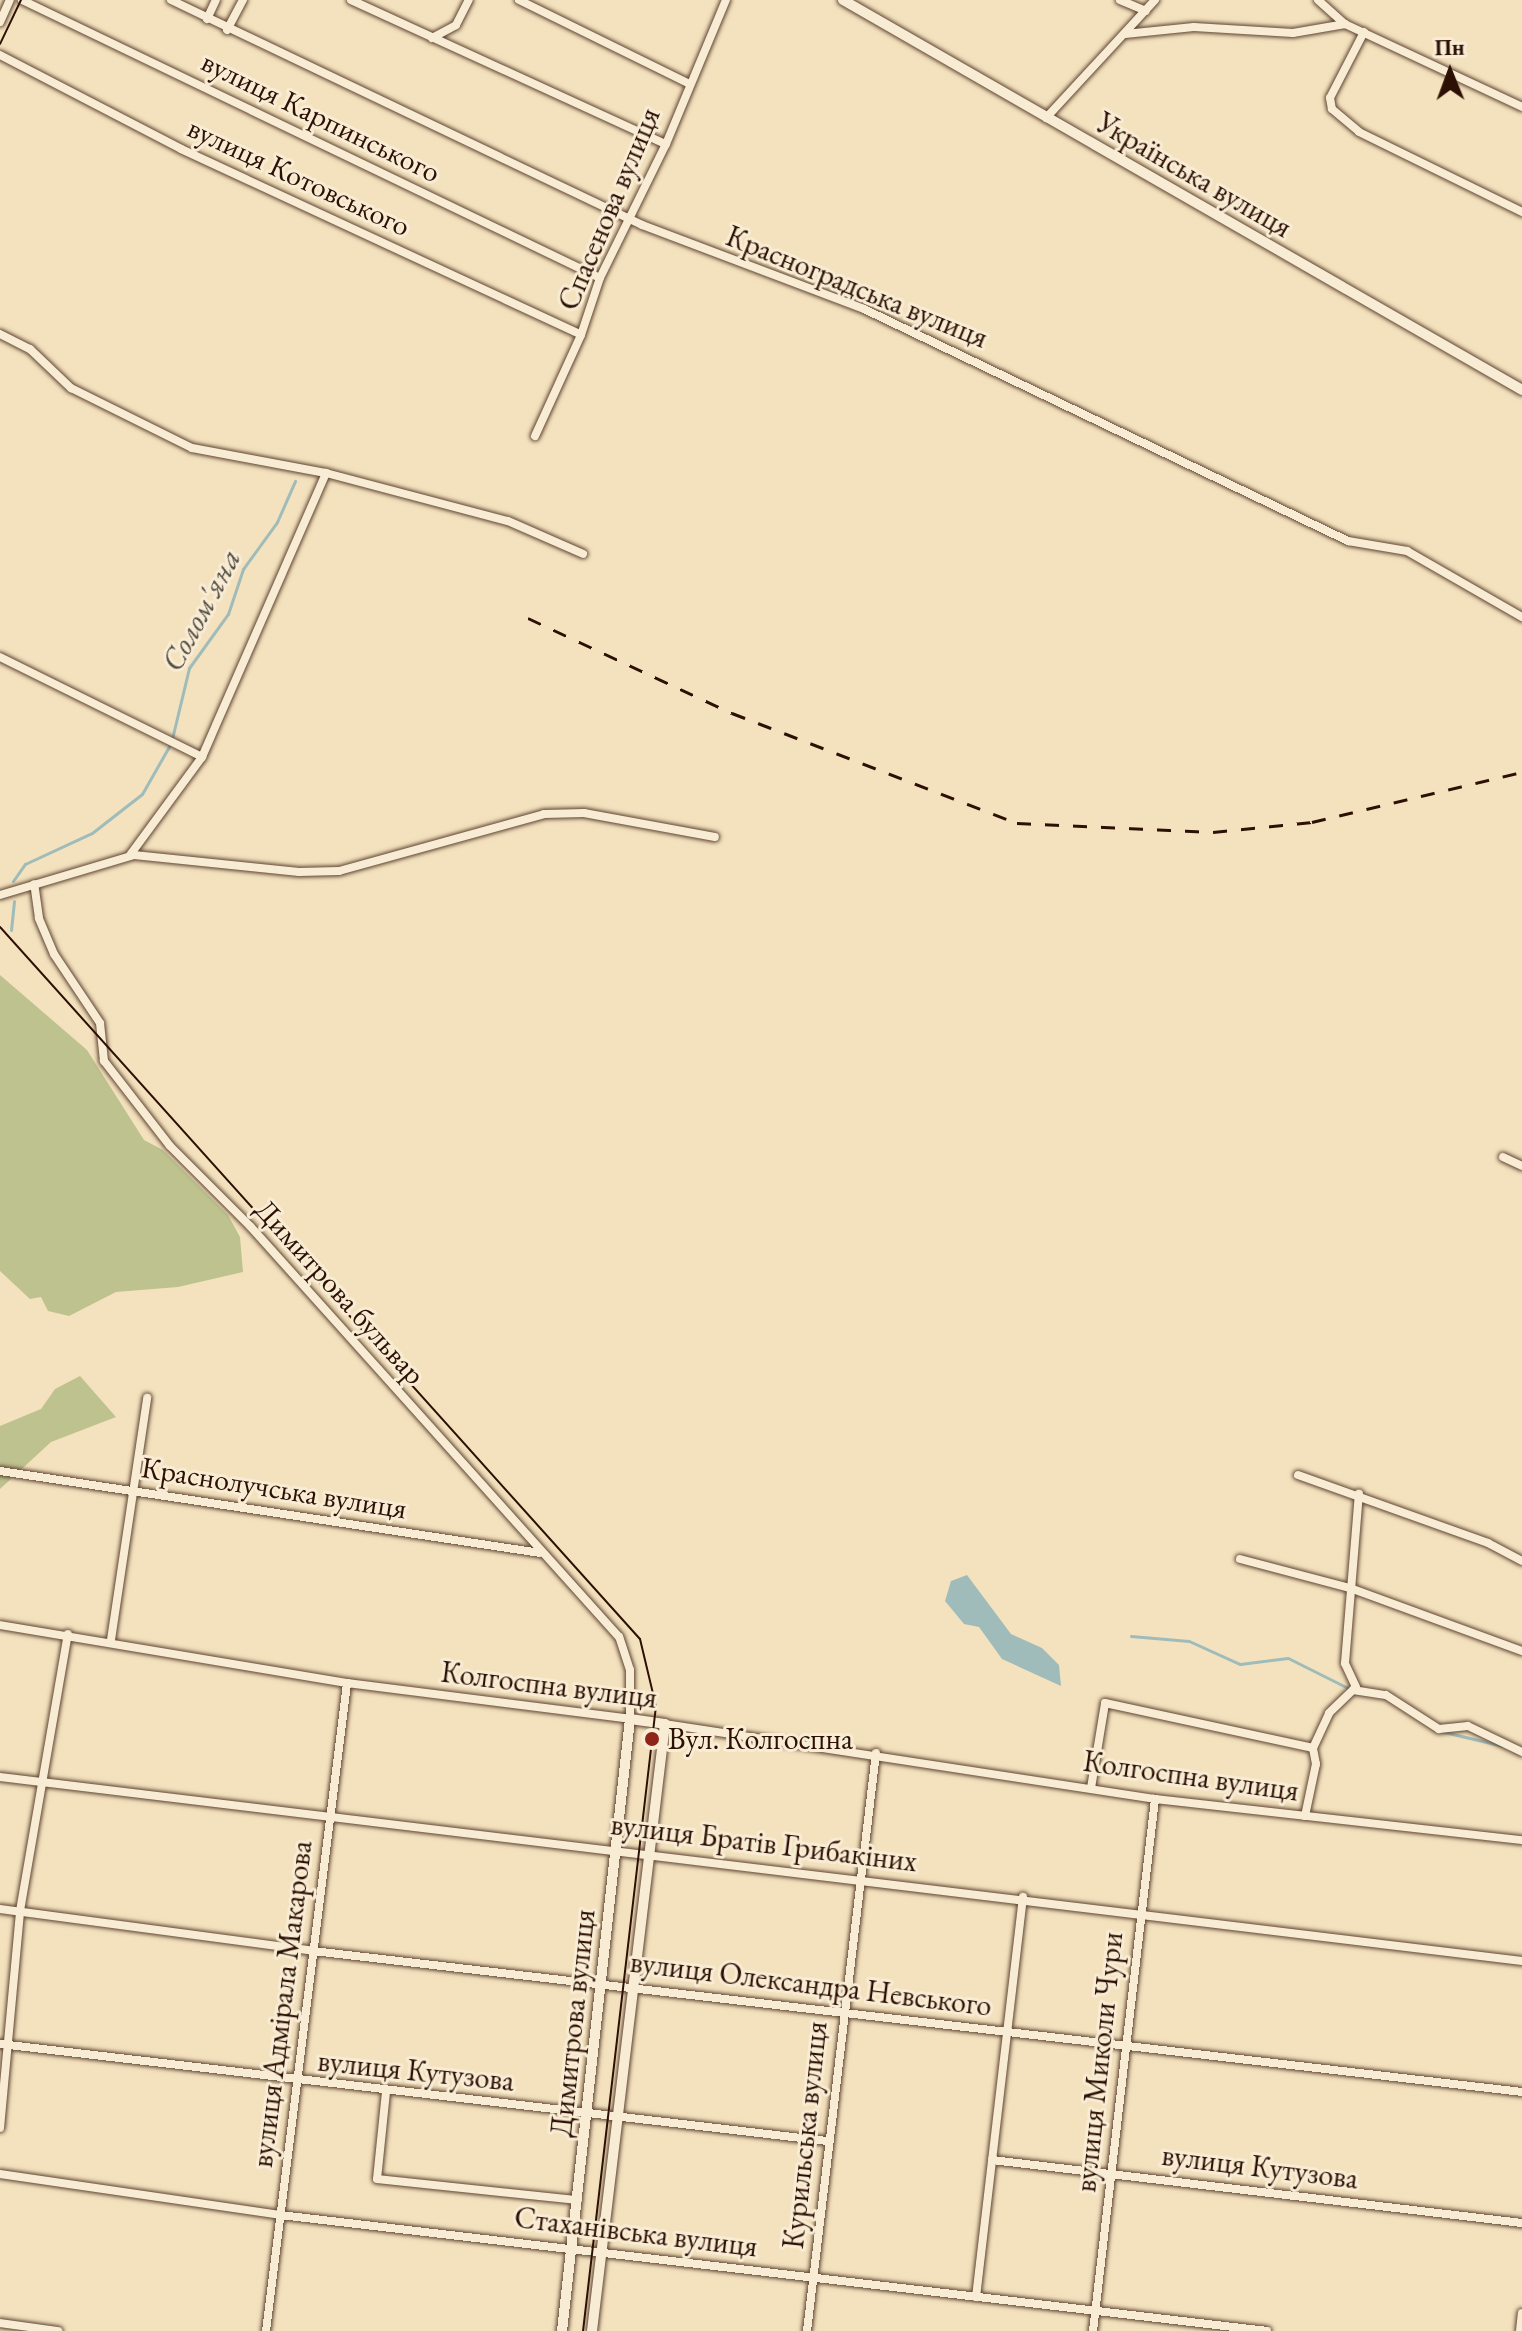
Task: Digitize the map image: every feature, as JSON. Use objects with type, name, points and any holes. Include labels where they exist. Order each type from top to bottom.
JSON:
[{"type":"street","points":[[0,22],[10,0]]},
{"type":"street","name":"вулиця Карпинського","points":[[22,0],[600,278]]},
{"type":"street","name":"Красноградська вулиця","points":[[171,0],[227,30],[628,218],[864,309],[1348,541],[1407,551],[1522,617]]},
{"type":"street","points":[[207,19],[216,0]]},
{"type":"street","points":[[227,30],[243,0]]},
{"type":"street","points":[[351,0],[666,144]]},
{"type":"street","points":[[432,38],[456,25],[469,0]]},
{"type":"street","points":[[519,0],[688,83]]},
{"type":"street","name":"Спасенова вулиця","points":[[535,436],[581,335],[600,278],[666,144],[688,83],[726,0]]},
{"type":"street","name":"Українська вулиця","points":[[843,0],[1522,390]]},
{"type":"street","points":[[1120,0],[1146,11]]},
{"type":"street","points":[[1046,118],[1155,0]]},
{"type":"street","points":[[1318,0],[1345,24],[1522,107]]},
{"type":"street","points":[[1125,34],[1194,27],[1293,33],[1345,24]]},
{"type":"street","points":[[1364,32],[1330,98],[1332,109],[1359,132],[1522,212]]},
{"type":"street","name":"вулиця Котовського","points":[[0,55],[181,149],[581,335]]},
{"type":"street","points":[[0,334],[30,349],[82,395],[192,448],[326,473],[508,521],[583,554]]},
{"type":"street","points":[[130,856],[202,757],[326,473]]},
{"type":"street","points":[[0,657],[202,757]]},
{"type":"street","points":[[0,895],[130,856],[339,871],[544,814],[584,813],[715,837]]},
{"type":"street","name":"Димитрова бульвар","points":[[34,884],[39,918],[54,954],[100,1023],[104,1061],[170,1146],[250,1226],[619,1637],[630,1670],[630,1719]]},
{"type":"street","points":[[1503,1157],[1522,1166]]},
{"type":"street","points":[[111,1640],[147,1398]]},
{"type":"street","name":"Краснолучська вулиця","points":[[0,1471],[541,1553]]},
{"type":"street","points":[[1298,1475],[1359,1494],[1522,1561]]},
{"type":"street","points":[[1305,1816],[1316,1764],[1313,1748],[1329,1713],[1356,1687],[1345,1663],[1359,1494]]},
{"type":"street","points":[[1240,1559],[1350,1588],[1522,1651]]},
{"type":"street","name":"Колгоспна вулиця","points":[[0,1625],[111,1640],[347,1683],[876,1753],[1155,1799],[1522,1840]]},
{"type":"street","points":[[0,2128],[3,2044],[20,1911],[39,1780],[68,1634]]},
{"type":"street","name":"вулиця Адмірала Макарова","points":[[266,2331],[347,1683]]},
{"type":"street","points":[[1353,1690],[1386,1695],[1439,1729],[1468,1726],[1522,1752]]},
{"type":"street","points":[[1091,1788],[1105,1703],[1313,1748]]},
{"type":"street","name":"Димитрова вулиця","points":[[562,2331],[630,1719]]},
{"type":"street","name":"Димитрова вулиця","points":[[592,2331],[631,1986],[665,1724]]},
{"type":"street","name":"Курильська вулиця","points":[[807,2331],[842,2014],[876,1753]]},
{"type":"street","name":"вулиця Братів Грибакіних","points":[[0,1777],[329,1819],[860,1877],[1522,1961]]},
{"type":"street","name":"вулиця Миколи Чури","points":[[1093,2331],[1155,1799]]},
{"type":"street","points":[[976,2297],[1023,1897]]},
{"type":"street","name":"вулиця Олександра Невського","points":[[0,1909],[313,1951],[603,1982],[842,2014],[1522,2092]]},
{"type":"street","name":"вулиця Кутузова","points":[[3,2044],[298,2083],[827,2141]]},
{"type":"street","points":[[386,2092],[377,2179],[578,2200]]},
{"type":"street","name":"вулиця Кутузова","points":[[992,2160],[1522,2223]]},
{"type":"street","name":"Стаханівська вулиця","points":[[0,2174],[280,2215],[1267,2331]]},
{"type":"street","points":[[1520,2331],[1522,2313]]},
{"type":"street","points":[[0,2323],[58,2331]]},
{"type":"green space","points":[[0,975],[87,1050],[144,1140],[163,1150],[228,1215],[240,1237],[243,1272],[178,1287],[116,1292],[69,1316],[48,1311],[41,1297],[30,1299],[0,1271]]},
{"type":"green space","points":[[80,1376],[116,1417],[51,1442],[0,1489],[0,1426],[41,1409],[55,1389]]},
{"type":"water","points":[[967,1575],[1011,1634],[1042,1648],[1059,1665],[1061,1686],[1002,1659],[979,1627],[964,1624],[945,1601],[951,1581]]},
{"type":"waterway","name":"Солом'яна","points":[[13,881],[25,864],[92,833],[142,794],[171,743],[189,668],[228,614],[243,569],[277,522],[295,481]]},
{"type":"waterway","name":"Солом'яна","points":[[11,930],[14,901]]},
{"type":"waterway","points":[[1131,1636],[1189,1641],[1240,1664],[1288,1658],[1352,1690]]},
{"type":"waterway","points":[[1444,1732],[1503,1746]]},
{"type":"tram line","points":[[0,44],[21,0]]},
{"type":"tram line","points":[[0,927],[640,1639],[656,1706],[583,2331]]},
{"type":"railway","points":[[528,618],[732,713],[1017,823],[1213,832],[1312,822],[1522,772]]},
{"type":"place","name":"Вул. Колгоспна","points":[[652,1739]]}]
